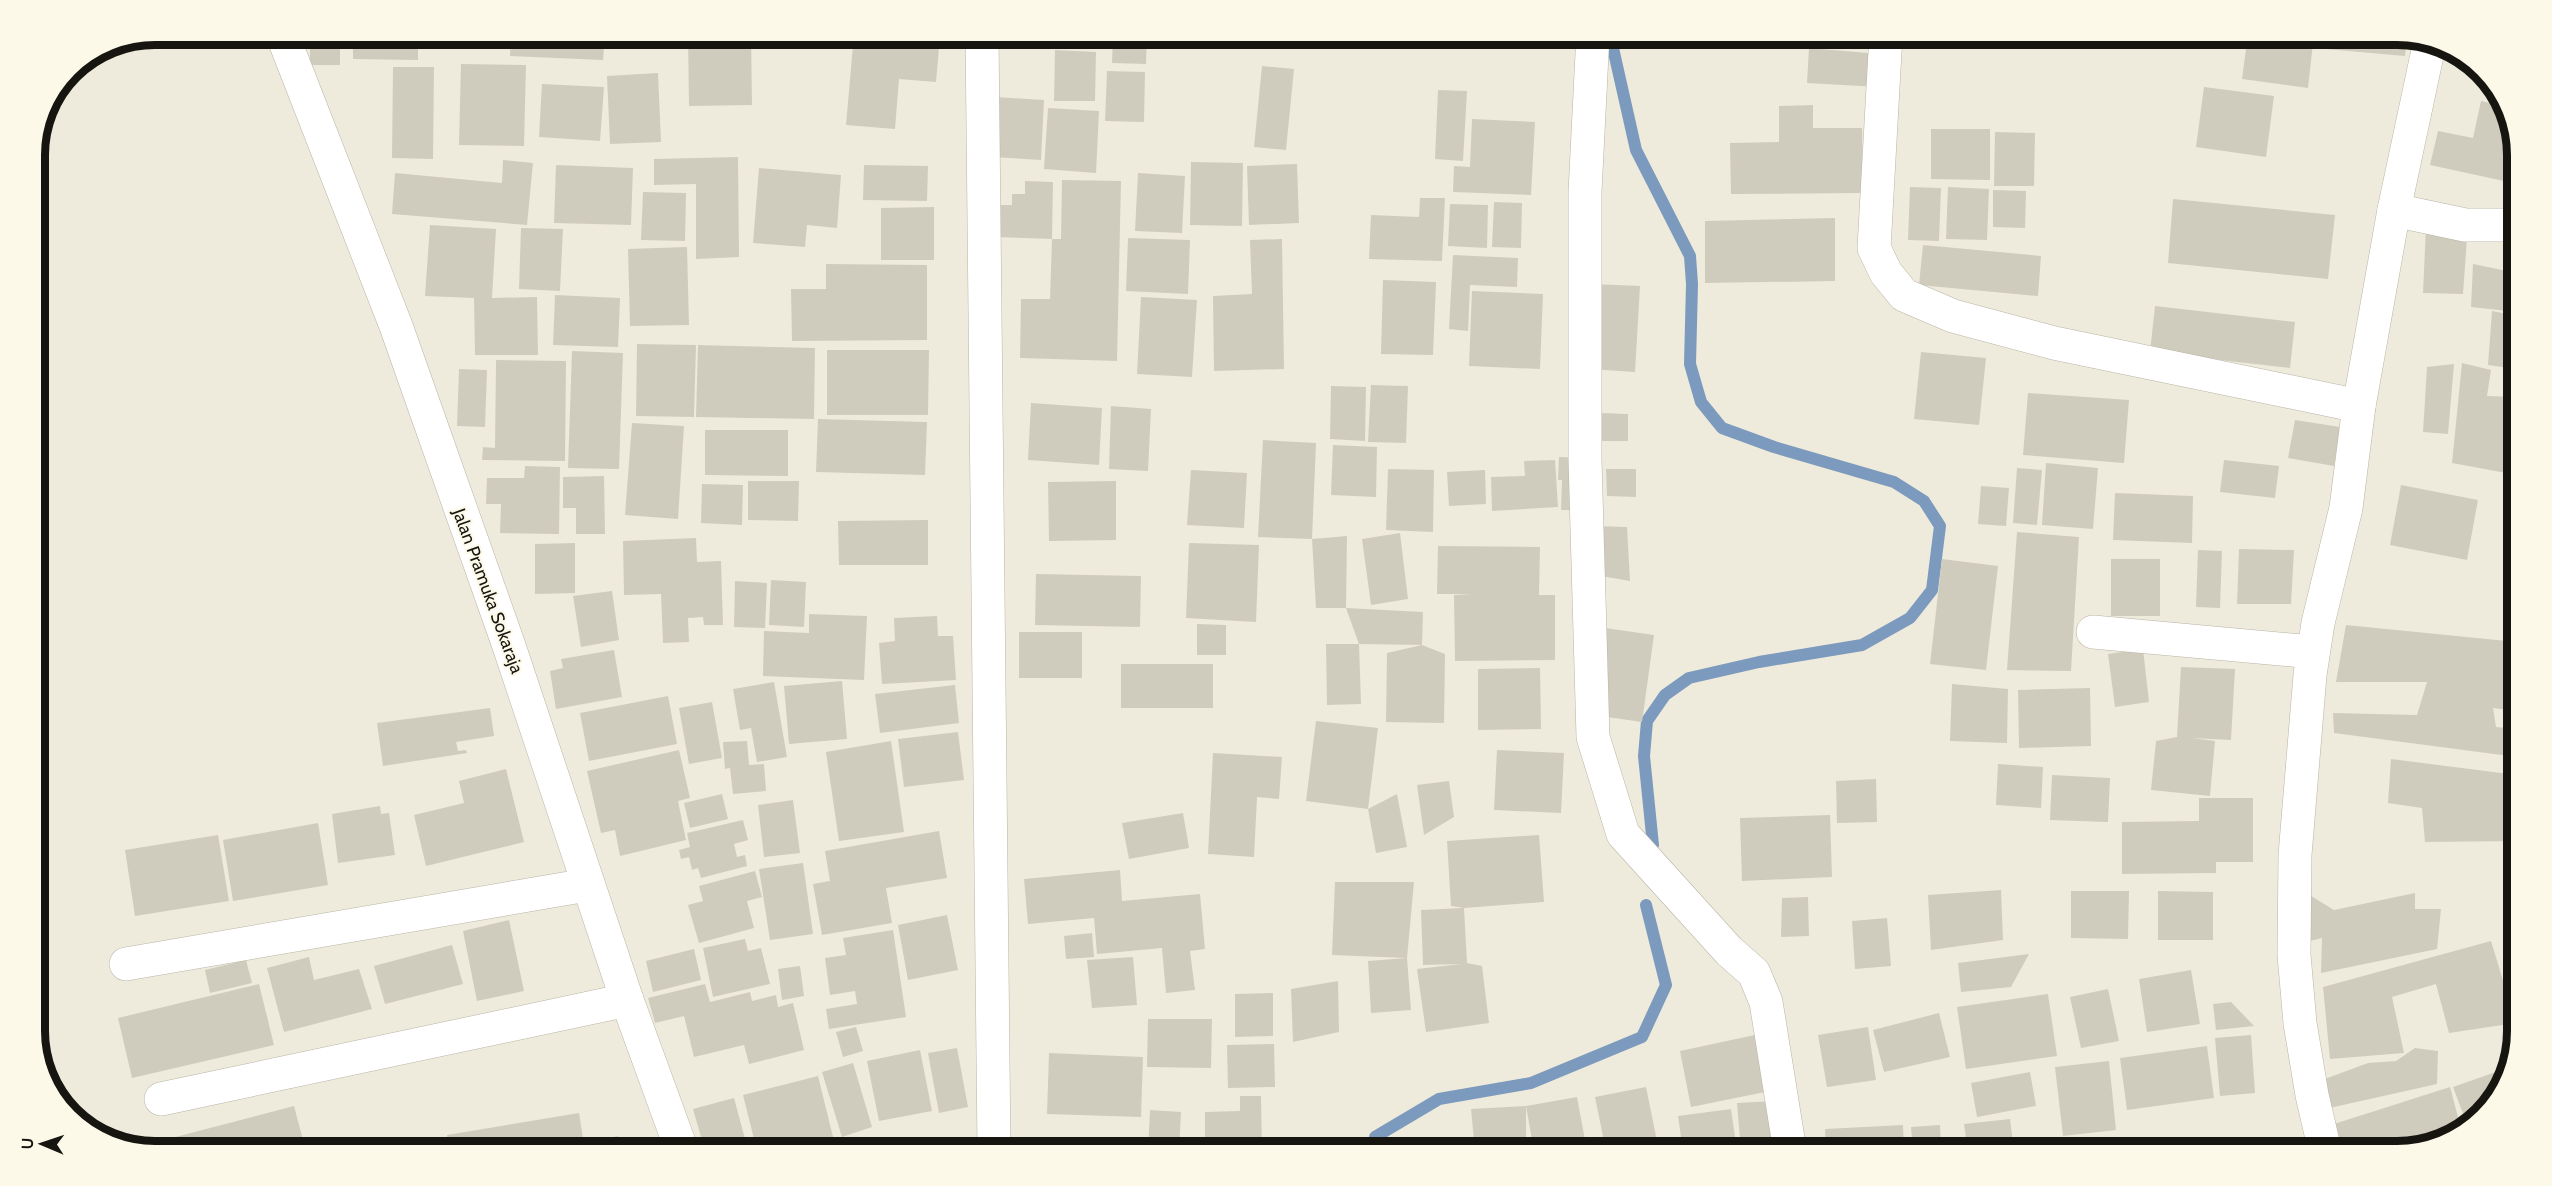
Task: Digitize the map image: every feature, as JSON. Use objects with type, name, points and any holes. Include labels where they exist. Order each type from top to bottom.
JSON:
[{"type":"street","name":"Jalan Pramuka Sokaraja","points":[[286,45],[396,326],[509,646],[587,885],[678,1141]]},
{"type":"street","points":[[982,45],[994,1141]]},
{"type":"street","points":[[1592,45],[1585,192],[1585,459],[1593,737],[1623,834],[1729,951],[1754,973],[1766,1002],[1788,1141]]},
{"type":"street","points":[[1885,45],[1874,248],[1886,273],[1904,295],[1953,316],[2054,343],[2359,406]]},
{"type":"street","points":[[2322,1141],[2300,1023],[2294,955],[2295,855],[2313,652],[2346,508],[2359,406],[2394,210],[2428,50]]},
{"type":"street","points":[[2394,210],[2465,225],[2507,225]]},
{"type":"street","points":[[2093,632],[2313,652]]},
{"type":"street","points":[[126,964],[587,885]]},
{"type":"street","points":[[161,1099],[627,1000]]},
{"type":"building","points":[[310,45],[340,45],[340,65],[310,65]]},
{"type":"building","points":[[353,45],[418,45],[418,60],[353,59]]},
{"type":"building","points":[[510,45],[604,45],[603,60],[510,56]]},
{"type":"building","points":[[688,45],[751,45],[752,105],[689,106]]},
{"type":"building","points":[[853,45],[939,45],[936,82],[899,79],[895,129],[846,125]]},
{"type":"building","points":[[1113,45],[1147,45],[1146,64],[1112,63]]},
{"type":"building","points":[[2247,45],[2313,45],[2308,88],[2242,79]]},
{"type":"building","points":[[2326,45],[2406,46],[2405,56],[2326,49]]},
{"type":"building","points":[[1809,48],[1880,54],[1878,87],[1807,83]]},
{"type":"building","points":[[1055,50],[1096,52],[1095,101],[1054,101]]},
{"type":"building","points":[[461,64],[526,65],[524,146],[459,145]]},
{"type":"building","points":[[1262,66],[1294,69],[1286,150],[1254,147]]},
{"type":"building","points":[[393,67],[434,67],[433,159],[392,158]]},
{"type":"building","points":[[1107,71],[1145,72],[1144,122],[1105,121]]},
{"type":"building","points":[[658,73],[661,142],[610,144],[607,76]]},
{"type":"building","points":[[542,84],[604,87],[600,141],[539,137]]},
{"type":"building","points":[[2204,87],[2274,96],[2266,157],[2196,147]]},
{"type":"building","points":[[1438,90],[1467,91],[1463,161],[1435,159]]},
{"type":"building","points":[[995,97],[1044,100],[1041,160],[992,157]]},
{"type":"building","points":[[2481,101],[2494,104],[2505,133],[2507,182],[2430,165],[2438,131],[2473,138]]},
{"type":"building","points":[[1813,105],[1813,128],[1862,128],[1863,193],[1731,194],[1730,143],[1779,142],[1779,106]]},
{"type":"building","points":[[1048,108],[1099,111],[1096,173],[1044,169]]},
{"type":"building","points":[[1472,119],[1535,122],[1531,195],[1453,192],[1454,166],[1470,167]]},
{"type":"building","points":[[1931,129],[1990,129],[1990,180],[1931,179]]},
{"type":"building","points":[[1995,132],[2035,133],[2034,186],[1994,186]]},
{"type":"building","points":[[738,157],[739,257],[696,259],[696,184],[654,185],[654,159]]},
{"type":"building","points":[[503,160],[533,163],[527,225],[392,214],[395,173],[502,183]]},
{"type":"building","points":[[1191,162],[1243,163],[1242,226],[1190,225]]},
{"type":"building","points":[[1297,164],[1299,223],[1249,225],[1247,166]]},
{"type":"building","points":[[556,165],[633,168],[631,225],[554,223]]},
{"type":"building","points":[[864,165],[928,166],[927,201],[863,200]]},
{"type":"building","points":[[759,168],[841,175],[837,228],[807,225],[805,247],[753,243]]},
{"type":"building","points":[[1138,173],[1185,176],[1182,233],[1135,231]]},
{"type":"building","points":[[1062,180],[1121,181],[1117,361],[1020,358],[1021,299],[1050,299],[1052,239],[1061,239]]},
{"type":"building","points":[[1025,181],[1053,182],[1052,239],[994,237],[995,205],[1012,205],[1012,194],[1025,194]]},
{"type":"building","points":[[1910,187],[1941,188],[1939,241],[1908,240]]},
{"type":"building","points":[[1948,187],[1989,189],[1987,240],[1946,239]]},
{"type":"building","points":[[1993,190],[2026,191],[2025,228],[1993,227]]},
{"type":"building","points":[[643,192],[686,193],[685,241],[641,240]]},
{"type":"building","points":[[1420,198],[1445,198],[1442,261],[1369,259],[1371,215],[1419,217]]},
{"type":"building","points":[[2173,199],[2335,215],[2328,279],[2168,263]]},
{"type":"building","points":[[1494,202],[1522,203],[1521,248],[1492,247]]},
{"type":"building","points":[[1450,204],[1488,205],[1487,248],[1448,246]]},
{"type":"building","points":[[934,207],[934,260],[881,260],[881,208]]},
{"type":"building","points":[[1835,218],[1835,281],[1705,283],[1705,221]]},
{"type":"building","points":[[430,225],[496,229],[492,298],[537,297],[538,355],[475,355],[474,298],[425,296]]},
{"type":"building","points":[[2426,227],[2467,238],[2463,294],[2423,293]]},
{"type":"building","points":[[521,228],[563,229],[560,291],[519,289]]},
{"type":"building","points":[[1128,238],[1190,240],[1188,294],[1126,291]]},
{"type":"building","points":[[1282,239],[1284,369],[1214,371],[1213,296],[1252,294],[1250,240]]},
{"type":"building","points":[[1923,245],[2041,256],[2038,296],[1919,285]]},
{"type":"building","points":[[687,247],[689,325],[630,326],[628,249]]},
{"type":"building","points":[[1453,255],[1518,258],[1517,287],[1470,285],[1468,331],[1449,329]]},
{"type":"building","points":[[826,264],[927,265],[927,340],[792,341],[791,289],[826,289]]},
{"type":"building","points":[[2473,264],[2507,271],[2507,311],[2471,307]]},
{"type":"building","points":[[1383,280],[1436,282],[1433,355],[1381,354]]},
{"type":"building","points":[[1593,284],[1640,286],[1635,372],[1589,369]]},
{"type":"building","points":[[1472,291],[1543,294],[1540,369],[1469,366]]},
{"type":"building","points":[[555,295],[620,298],[618,347],[553,345]]},
{"type":"building","points":[[1141,297],[1197,300],[1192,377],[1137,374]]},
{"type":"building","points":[[2155,306],[2295,322],[2290,368],[2150,352]]},
{"type":"building","points":[[2492,311],[2507,314],[2507,368],[2488,365]]},
{"type":"building","points":[[637,344],[696,345],[694,417],[636,416]]},
{"type":"building","points":[[698,345],[815,348],[814,419],[696,417]]},
{"type":"building","points":[[827,350],[929,350],[928,415],[827,415]]},
{"type":"building","points":[[572,351],[623,353],[619,469],[568,468]]},
{"type":"building","points":[[1921,352],[1986,358],[1979,425],[1914,419]]},
{"type":"building","points":[[496,360],[566,361],[565,461],[482,460],[483,447],[495,448]]},
{"type":"building","points":[[2462,363],[2491,370],[2487,396],[2507,397],[2507,473],[2452,463]]},
{"type":"building","points":[[2454,364],[2448,434],[2423,432],[2427,367]]},
{"type":"building","points":[[459,369],[487,370],[485,427],[457,426]]},
{"type":"building","points":[[1371,385],[1408,386],[1406,443],[1368,442]]},
{"type":"building","points":[[1331,386],[1366,387],[1365,441],[1330,439]]},
{"type":"building","points":[[2028,393],[2129,400],[2124,463],[2023,455]]},
{"type":"building","points":[[1031,403],[1102,408],[1099,465],[1028,460]]},
{"type":"building","points":[[1111,406],[1151,409],[1148,471],[1109,469]]},
{"type":"building","points":[[1601,413],[1628,414],[1628,441],[1600,441]]},
{"type":"building","points":[[818,419],[927,422],[925,475],[816,472]]},
{"type":"building","points":[[2295,420],[2340,427],[2334,466],[2288,458]]},
{"type":"building","points":[[632,423],[684,426],[678,519],[625,515]]},
{"type":"building","points":[[705,430],[788,430],[788,476],[705,475]]},
{"type":"building","points":[[1263,440],[1316,443],[1312,539],[1258,537]]},
{"type":"building","points":[[1333,445],[1377,447],[1376,497],[1331,495]]},
{"type":"building","points":[[1559,457],[1583,458],[1581,510],[1561,510],[1562,480],[1558,480]]},
{"type":"building","points":[[1555,460],[1558,507],[1492,511],[1491,477],[1525,476],[1524,461]]},
{"type":"building","points":[[2224,460],[2279,466],[2275,498],[2220,492]]},
{"type":"building","points":[[2046,463],[2098,468],[2093,529],[2042,525]]},
{"type":"building","points":[[525,466],[560,467],[559,534],[500,533],[501,504],[486,504],[487,478],[524,478]]},
{"type":"building","points":[[2017,468],[2042,470],[2037,525],[2013,523]]},
{"type":"building","points":[[1388,469],[1434,470],[1433,532],[1386,530]]},
{"type":"building","points":[[1606,469],[1636,469],[1636,497],[1607,496]]},
{"type":"building","points":[[1191,470],[1247,473],[1244,528],[1187,525]]},
{"type":"building","points":[[1485,470],[1486,504],[1449,506],[1447,472]]},
{"type":"building","points":[[604,476],[605,534],[576,534],[576,508],[563,508],[563,477]]},
{"type":"building","points":[[748,481],[799,481],[798,521],[748,520]]},
{"type":"building","points":[[1116,481],[1116,540],[1049,541],[1048,482]]},
{"type":"building","points":[[702,484],[743,485],[742,525],[701,523]]},
{"type":"building","points":[[2401,485],[2478,500],[2467,560],[2390,545]]},
{"type":"building","points":[[1981,486],[2009,488],[2006,526],[1978,524]]},
{"type":"building","points":[[2115,493],[2193,496],[2192,543],[2113,540]]},
{"type":"building","points":[[928,520],[928,565],[839,565],[838,521]]},
{"type":"building","points":[[1595,526],[1627,527],[1630,581],[1595,575]]},
{"type":"building","points":[[2017,532],[2079,537],[2071,671],[2007,670]]},
{"type":"building","points":[[1400,533],[1408,599],[1371,605],[1362,539]]},
{"type":"building","points":[[1347,536],[1346,608],[1316,608],[1312,539]]},
{"type":"building","points":[[696,538],[697,562],[721,561],[723,625],[704,625],[703,617],[688,618],[689,642],[663,643],[661,594],[624,595],[623,541]]},
{"type":"building","points":[[575,543],[575,593],[535,594],[535,544]]},
{"type":"building","points":[[1189,543],[1259,545],[1256,622],[1186,618]]},
{"type":"building","points":[[1438,546],[1540,547],[1539,595],[1555,595],[1555,660],[1455,661],[1454,595],[1472,594],[1437,594]]},
{"type":"building","points":[[2239,549],[2294,550],[2291,604],[2237,604]]},
{"type":"building","points":[[2198,550],[2222,551],[2220,608],[2196,607]]},
{"type":"building","points":[[1942,559],[1998,566],[1986,670],[1930,664]]},
{"type":"building","points":[[2111,559],[2160,559],[2160,616],[2111,616]]},
{"type":"building","points":[[1036,574],[1141,576],[1140,627],[1035,625]]},
{"type":"building","points":[[771,580],[806,582],[804,627],[769,625]]},
{"type":"building","points":[[735,581],[767,583],[765,628],[734,627]]},
{"type":"building","points":[[612,591],[619,640],[581,647],[573,596]]},
{"type":"building","points":[[1346,608],[1423,612],[1422,645],[1359,644]]},
{"type":"building","points":[[809,614],[867,616],[864,680],[763,676],[764,631],[809,633]]},
{"type":"building","points":[[937,616],[938,636],[953,636],[956,680],[882,684],[879,643],[895,641],[894,618]]},
{"type":"building","points":[[1197,624],[1226,625],[1226,655],[1197,655]]},
{"type":"building","points":[[2346,625],[2507,641],[2507,710],[2493,708],[2496,727],[2507,728],[2507,756],[2334,733],[2333,713],[2417,715],[2427,682],[2336,682]]},
{"type":"building","points":[[1605,628],[1654,635],[1642,722],[1593,715]]},
{"type":"building","points":[[1019,632],[1082,632],[1082,678],[1019,678]]},
{"type":"building","points":[[1326,644],[1359,644],[1361,704],[1327,705]]},
{"type":"building","points":[[1422,645],[1445,654],[1444,723],[1386,722],[1387,653]]},
{"type":"building","points":[[2143,649],[2149,702],[2115,707],[2108,654]]},
{"type":"building","points":[[614,650],[622,697],[556,709],[550,671],[563,668],[561,659]]},
{"type":"building","points":[[1121,664],[1213,664],[1213,708],[1121,708]]},
{"type":"building","points":[[2181,667],[2235,669],[2231,740],[2192,738],[2215,741],[2210,796],[2151,790],[2156,741],[2177,737]]},
{"type":"building","points":[[1540,668],[1541,729],[1478,730],[1478,669]]},
{"type":"building","points":[[842,681],[847,739],[789,744],[784,686]]},
{"type":"building","points":[[774,682],[787,757],[757,762],[751,728],[740,730],[733,689]]},
{"type":"building","points":[[1952,684],[2008,689],[2007,743],[1950,741]]},
{"type":"building","points":[[955,685],[959,723],[880,733],[875,694]]},
{"type":"building","points":[[2090,688],[2091,746],[2019,748],[2018,690]]},
{"type":"building","points":[[668,696],[677,744],[589,761],[580,713]]},
{"type":"building","points":[[712,702],[722,758],[689,764],[679,708]]},
{"type":"building","points":[[490,708],[494,736],[456,742],[458,751],[466,750],[467,753],[383,766],[377,723]]},
{"type":"building","points":[[1316,721],[1378,728],[1368,809],[1306,801]]},
{"type":"building","points":[[958,732],[964,780],[904,787],[898,739]]},
{"type":"building","points":[[747,741],[749,765],[764,764],[766,791],[733,794],[730,768],[725,769],[723,742]]},
{"type":"building","points":[[891,741],[904,832],[839,841],[826,752]]},
{"type":"building","points":[[679,750],[690,798],[678,801],[686,840],[620,856],[615,830],[601,833],[587,771]]},
{"type":"building","points":[[1497,750],[1564,753],[1561,813],[1494,810]]},
{"type":"building","points":[[1213,753],[1282,757],[1279,799],[1257,797],[1254,857],[1208,854]]},
{"type":"building","points":[[2391,759],[2507,774],[2507,841],[2425,842],[2422,808],[2388,803]]},
{"type":"building","points":[[1998,764],[2043,767],[2041,808],[1996,805]]},
{"type":"building","points":[[506,769],[524,842],[426,866],[414,815],[464,803],[459,781]]},
{"type":"building","points":[[2052,775],[2110,778],[2108,822],[2050,820]]},
{"type":"building","points":[[1876,779],[1877,822],[1837,823],[1836,781]]},
{"type":"building","points":[[1449,781],[1454,817],[1424,835],[1417,785]]},
{"type":"building","points":[[722,794],[728,819],[690,828],[684,803]]},
{"type":"building","points":[[1397,794],[1407,847],[1376,853],[1368,809]]},
{"type":"building","points":[[2199,798],[2253,798],[2253,862],[2216,862],[2216,873],[2122,874],[2122,822],[2199,821]]},
{"type":"building","points":[[793,800],[800,853],[764,857],[758,805]]},
{"type":"building","points":[[380,806],[381,814],[389,813],[395,855],[338,863],[332,814]]},
{"type":"building","points":[[1183,813],[1189,848],[1129,859],[1122,823]]},
{"type":"building","points":[[1830,815],[1832,877],[1742,881],[1740,818]]},
{"type":"building","points":[[743,820],[748,840],[734,844],[737,857],[745,855],[747,866],[701,878],[698,868],[692,870],[689,857],[681,859],[679,850],[690,847],[687,833]]},
{"type":"building","points":[[318,823],[328,885],[233,901],[223,840]]},
{"type":"building","points":[[939,831],[947,878],[886,888],[892,923],[822,935],[813,884],[830,881],[825,851]]},
{"type":"building","points":[[218,835],[229,901],[135,916],[125,850]]},
{"type":"building","points":[[1539,835],[1544,902],[1464,908],[1451,906],[1447,841]]},
{"type":"building","points":[[803,863],[813,934],[770,940],[759,869]]},
{"type":"building","points":[[1120,870],[1122,901],[1200,894],[1205,949],[1190,951],[1195,990],[1166,993],[1162,948],[1097,954],[1094,918],[1028,924],[1024,879]]},
{"type":"building","points":[[755,871],[762,897],[747,901],[754,928],[699,943],[688,905],[703,901],[699,886]]},
{"type":"building","points":[[1335,882],[1414,882],[1407,958],[1332,955]]},
{"type":"building","points":[[2001,890],[2003,940],[1931,950],[1928,895]]},
{"type":"building","points":[[2071,891],[2129,891],[2128,939],[2071,938]]},
{"type":"building","points":[[2158,891],[2213,892],[2213,940],[2158,940]]},
{"type":"building","points":[[2303,891],[2334,910],[2415,893],[2415,909],[2441,909],[2437,949],[2321,973],[2322,938],[2302,943]]},
{"type":"building","points":[[1808,897],[1809,936],[1781,937],[1782,898]]},
{"type":"building","points":[[1464,908],[1467,963],[1482,966],[1489,1023],[1426,1032],[1417,969],[1461,964],[1423,965],[1421,910]]},
{"type":"building","points":[[947,915],[958,970],[908,980],[898,925]]},
{"type":"building","points":[[1887,918],[1891,966],[1855,969],[1852,921]]},
{"type":"building","points":[[509,920],[524,991],[477,1001],[463,931]]},
{"type":"building","points":[[893,930],[906,1017],[829,1029],[826,1009],[857,1004],[855,991],[830,995],[825,958],[846,955],[843,938]]},
{"type":"building","points":[[1092,933],[1094,957],[1066,959],[1064,936]]},
{"type":"building","points":[[745,939],[748,951],[761,948],[770,984],[713,997],[703,948]]},
{"type":"building","points":[[2491,941],[2507,993],[2507,1024],[2449,1033],[2436,984],[2392,997],[2404,1053],[2330,1059],[2323,987]]},
{"type":"building","points":[[452,945],[463,984],[385,1004],[374,966]]},
{"type":"building","points":[[694,949],[701,980],[653,992],[646,961]]},
{"type":"building","points":[[2029,954],[2011,987],[1961,992],[1958,963]]},
{"type":"building","points":[[309,957],[314,980],[359,969],[372,1009],[284,1032],[267,968]]},
{"type":"building","points":[[1133,957],[1137,1005],[1092,1008],[1087,960]]},
{"type":"building","points":[[1407,958],[1411,1010],[1371,1013],[1368,961]]},
{"type":"building","points":[[246,960],[252,983],[210,993],[205,970]]},
{"type":"building","points":[[800,966],[804,996],[782,1000],[778,969]]},
{"type":"building","points":[[2191,970],[2200,1024],[2147,1032],[2139,979]]},
{"type":"building","points":[[1338,981],[1339,1032],[1293,1042],[1291,989]]},
{"type":"building","points":[[259,984],[274,1045],[132,1078],[118,1018]]},
{"type":"building","points":[[705,984],[710,1002],[750,992],[752,1001],[776,995],[778,1007],[793,1003],[804,1050],[749,1064],[744,1045],[694,1057],[684,1016],[655,1023],[648,998]]},
{"type":"building","points":[[2108,989],[2119,1041],[2081,1048],[2070,997]]},
{"type":"building","points":[[1273,993],[1273,1036],[1235,1037],[1235,994]]},
{"type":"building","points":[[2048,994],[2057,1056],[1966,1069],[1957,1007]]},
{"type":"building","points":[[2231,1002],[2254,1026],[2216,1030],[2213,1004]]},
{"type":"building","points":[[1939,1013],[1950,1057],[1884,1072],[1873,1030]]},
{"type":"building","points":[[1148,1019],[1212,1019],[1211,1068],[1147,1067]]},
{"type":"building","points":[[856,1027],[863,1051],[843,1057],[836,1032]]},
{"type":"building","points":[[1868,1027],[1876,1080],[1827,1087],[1818,1035]]},
{"type":"building","points":[[1764,1033],[1775,1090],[1691,1107],[1680,1051]]},
{"type":"building","points":[[2251,1035],[2255,1093],[2220,1096],[2215,1038]]},
{"type":"building","points":[[1274,1044],[1275,1087],[1228,1088],[1227,1045]]},
{"type":"building","points":[[2207,1046],[2214,1098],[2127,1110],[2120,1058]]},
{"type":"building","points":[[957,1048],[968,1107],[939,1113],[928,1053]]},
{"type":"building","points":[[2415,1048],[2438,1051],[2437,1084],[2325,1109],[2322,1080],[2368,1063],[2396,1061]]},
{"type":"building","points":[[920,1050],[932,1111],[879,1121],[867,1061]]},
{"type":"building","points":[[1049,1053],[1143,1057],[1141,1117],[1047,1114]]},
{"type":"building","points":[[2109,1061],[2116,1130],[2063,1136],[2055,1067]]},
{"type":"building","points":[[853,1063],[872,1127],[842,1137],[822,1072]]},
{"type":"building","points":[[2500,1071],[2484,1098],[2465,1118],[2453,1087]]},
{"type":"building","points":[[2030,1072],[2036,1106],[1977,1117],[1971,1083]]},
{"type":"building","points":[[818,1076],[834,1141],[754,1141],[743,1095]]},
{"type":"building","points":[[1646,1087],[1657,1141],[1604,1141],[1595,1097]]},
{"type":"building","points":[[2450,1087],[2459,1122],[2433,1135],[2397,1141],[2340,1141],[2334,1124]]},
{"type":"building","points":[[1240,1096],[1261,1096],[1262,1141],[1205,1141],[1205,1112],[1240,1111]]},
{"type":"building","points":[[1577,1097],[1585,1141],[1532,1141],[1526,1106]]},
{"type":"building","points":[[734,1098],[746,1141],[702,1141],[693,1109]]},
{"type":"building","points":[[1775,1101],[1778,1141],[1740,1141],[1737,1103]]},
{"type":"building","points":[[294,1106],[303,1141],[160,1141]]},
{"type":"building","points":[[1526,1106],[1526,1141],[1474,1141],[1471,1109]]},
{"type":"building","points":[[1731,1109],[1736,1141],[1682,1141],[1678,1116]]},
{"type":"building","points":[[1150,1110],[1181,1112],[1180,1141],[1148,1141]]},
{"type":"building","points":[[579,1113],[583,1141],[448,1141],[447,1135]]},
{"type":"building","points":[[2010,1119],[2013,1141],[1967,1141],[1964,1124]]},
{"type":"building","points":[[1903,1125],[1904,1141],[1826,1141],[1825,1129]]},
{"type":"building","points":[[1940,1125],[1941,1141],[1912,1141],[1911,1127]]},
{"type":"building","points":[[618,1136],[619,1141],[597,1141]]},
{"type":"waterway","points":[[1613,45],[1636,150],[1690,256],[1692,284],[1690,364],[1701,402],[1722,428],[1774,447],[1894,482],[1924,501],[1940,526],[1932,590],[1910,618],[1862,645],[1759,662],[1689,678],[1665,695],[1647,721],[1644,756],[1653,845]]},
{"type":"waterway","points":[[1375,1141],[1375,1137],[1439,1099],[1531,1083],[1642,1037],[1666,985],[1646,905]]}]
